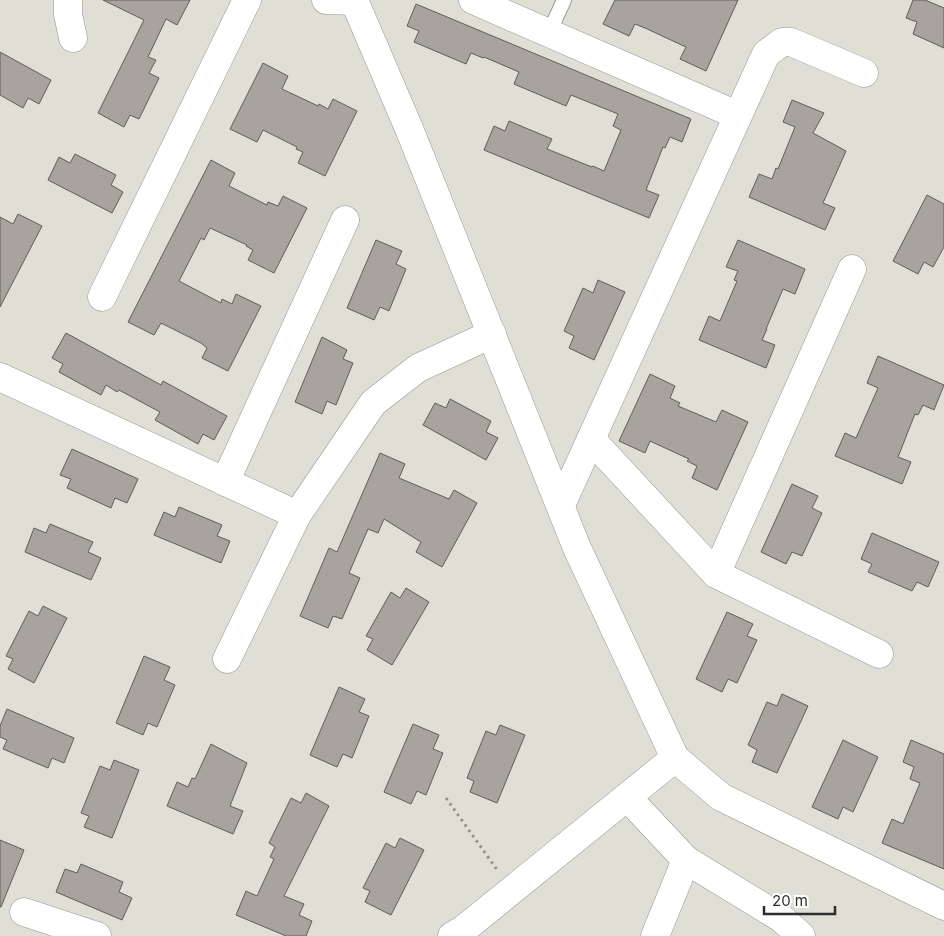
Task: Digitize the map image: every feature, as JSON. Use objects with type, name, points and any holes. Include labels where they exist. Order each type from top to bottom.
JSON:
[{"type":"street","points":[[68,0],[68,14],[73,38]]},
{"type":"street","points":[[102,297],[247,0]]},
{"type":"street","points":[[326,0],[355,0],[410,131],[578,548],[675,758],[721,797],[944,906]]},
{"type":"street","points":[[473,0],[738,115]]},
{"type":"street","points":[[561,505],[766,54],[782,42],[791,42],[864,74]]},
{"type":"street","points":[[225,482],[345,220]]},
{"type":"street","points":[[716,574],[852,269]]},
{"type":"street","points":[[227,659],[297,515],[373,402],[418,368],[492,334]]},
{"type":"street","points":[[0,377],[297,515]]},
{"type":"street","points":[[591,439],[716,574],[879,654]]},
{"type":"street","points":[[452,936],[675,758]]},
{"type":"street","points":[[627,797],[686,860],[781,918],[801,936]]},
{"type":"street","points":[[654,936],[686,860]]},
{"type":"street","points":[[24,912],[96,936]]},
{"type":"lane","points":[[549,33],[564,0]]},
{"type":"path","points":[[446,798],[512,890]]},
{"type":"building","points":[[103,0],[190,0],[177,25],[166,19],[148,57],[156,60],[149,73],[159,78],[139,119],[130,115],[124,127],[98,113],[144,20]]},
{"type":"building","points":[[615,0],[738,0],[706,71],[680,59],[686,47],[645,28],[635,24],[629,36],[603,24]]},
{"type":"building","points":[[913,0],[925,0],[944,8],[944,48],[913,34],[917,22],[906,18]]},
{"type":"building","points":[[416,4],[691,119],[682,142],[670,137],[665,148],[663,147],[646,190],[659,195],[649,218],[484,150],[494,126],[505,131],[509,121],[552,139],[547,149],[604,171],[621,130],[613,126],[618,114],[571,95],[566,106],[514,84],[519,72],[484,57],[471,53],[466,64],[414,42],[419,31],[407,26]]},
{"type":"building","points":[[0,52],[51,80],[39,104],[28,98],[23,108],[0,95]]},
{"type":"building","points":[[263,63],[288,76],[282,89],[328,109],[333,99],[357,111],[325,176],[298,163],[303,152],[296,149],[297,147],[263,130],[257,142],[230,129]]},
{"type":"building","points":[[792,100],[824,113],[813,133],[846,151],[823,203],[835,208],[825,230],[749,197],[759,174],[772,179],[776,168],[778,169],[795,127],[783,122]]},
{"type":"building","points":[[75,154],[116,175],[111,185],[123,192],[112,213],[48,180],[59,157],[70,163]]},
{"type":"building","points":[[211,160],[235,173],[229,186],[267,205],[268,202],[278,206],[283,196],[307,208],[274,273],[248,260],[253,250],[247,245],[210,228],[204,240],[201,238],[179,281],[221,303],[222,299],[232,304],[236,294],[261,306],[228,371],[202,358],[207,348],[201,343],[161,323],[154,335],[128,322]]},
{"type":"building","points":[[927,195],[944,204],[944,247],[933,267],[924,262],[918,274],[893,261]]},
{"type":"building","points":[[18,214],[42,226],[0,307],[0,217],[13,224]]},
{"type":"building","points":[[376,240],[402,251],[396,264],[406,269],[389,311],[380,307],[374,320],[347,308]]},
{"type":"building","points":[[738,240],[805,269],[795,294],[783,289],[766,329],[762,340],[775,345],[766,368],[699,340],[709,316],[720,321],[737,281],[734,280],[738,271],[726,267]]},
{"type":"building","points":[[598,280],[625,292],[594,360],[569,348],[574,336],[564,331],[583,288],[593,293]]},
{"type":"building","points":[[66,333],[161,385],[163,381],[227,416],[214,440],[203,434],[198,444],[155,420],[160,412],[119,390],[117,392],[106,385],[101,395],[59,372],[63,364],[52,358]]},
{"type":"building","points":[[322,337],[347,350],[343,359],[353,363],[336,405],[327,401],[322,414],[295,402]]},
{"type":"building","points":[[878,356],[944,385],[934,410],[923,405],[918,415],[915,414],[898,457],[911,462],[902,484],[835,456],[845,433],[856,438],[878,388],[867,383]]},
{"type":"building","points":[[650,374],[675,386],[670,398],[680,403],[678,406],[716,422],[722,410],[748,422],[717,490],[692,478],[697,466],[687,461],[689,459],[650,441],[645,453],[619,441]]},
{"type":"building","points":[[450,399],[491,421],[486,432],[498,438],[486,460],[423,425],[435,403],[446,408]]},
{"type":"building","points":[[72,449],[138,479],[127,503],[115,498],[111,508],[67,488],[71,479],[60,475]]},
{"type":"building","points":[[380,453],[405,464],[399,478],[449,499],[454,490],[477,503],[442,567],[416,552],[421,542],[384,519],[378,533],[368,529],[349,573],[360,578],[342,619],[333,616],[328,628],[300,616],[329,548],[337,552]]},
{"type":"building","points":[[792,484],[818,496],[812,508],[822,513],[802,556],[792,552],[786,564],[761,552]]},
{"type":"building","points":[[179,507],[222,525],[217,536],[230,541],[221,563],[154,535],[164,512],[175,517]]},
{"type":"building","points":[[50,524],[93,542],[88,552],[101,558],[91,580],[25,552],[34,528],[46,533]]},
{"type":"building","points":[[872,533],[939,562],[928,587],[917,582],[912,591],[868,572],[872,564],[861,559]]},
{"type":"building","points":[[406,588],[429,602],[392,665],[367,650],[373,639],[366,636],[391,592],[400,598]]},
{"type":"building","points":[[43,606],[67,618],[34,683],[8,669],[13,659],[6,656],[29,611],[38,616]]},
{"type":"building","points":[[727,612],[753,624],[747,636],[757,640],[737,683],[728,679],[722,692],[696,679]]},
{"type":"building","points":[[144,656],[170,667],[164,680],[175,685],[157,727],[148,723],[143,735],[116,723]]},
{"type":"building","points":[[339,687],[365,699],[359,712],[369,716],[352,758],[343,754],[337,767],[310,755]]},
{"type":"building","points":[[782,694],[808,706],[777,773],[752,762],[757,750],[748,745],[767,702],[777,706]]},
{"type":"building","points":[[7,709],[74,738],[64,763],[52,758],[48,768],[3,749],[7,740],[0,737],[0,726]]},
{"type":"building","points":[[413,724],[439,735],[433,749],[443,753],[426,795],[417,791],[411,804],[384,792]]},
{"type":"building","points":[[500,725],[525,735],[497,803],[470,792],[474,781],[467,778],[486,731],[496,735]]},
{"type":"building","points":[[843,740],[878,757],[853,812],[843,807],[838,819],[812,807]]},
{"type":"building","points":[[911,740],[944,754],[944,869],[882,843],[892,819],[903,824],[920,783],[910,779],[914,767],[903,762]]},
{"type":"building","points":[[211,744],[247,763],[230,806],[243,811],[233,834],[167,806],[177,782],[188,787],[192,778],[195,779]]},
{"type":"building","points":[[114,760],[139,770],[112,838],[84,827],[89,816],[81,813],[100,766],[110,770]]},
{"type":"building","points":[[306,793],[329,806],[284,896],[304,904],[299,915],[312,921],[306,936],[286,936],[236,915],[246,891],[257,896],[274,859],[270,857],[275,847],[269,843],[291,798],[301,803]]},
{"type":"building","points":[[400,838],[424,850],[391,915],[365,902],[370,891],[363,888],[386,843],[395,848]]},
{"type":"building","points":[[0,840],[24,850],[1,907],[0,907]]},
{"type":"building","points":[[81,864],[123,882],[119,892],[132,898],[122,920],[56,892],[65,869],[77,873]]}]
